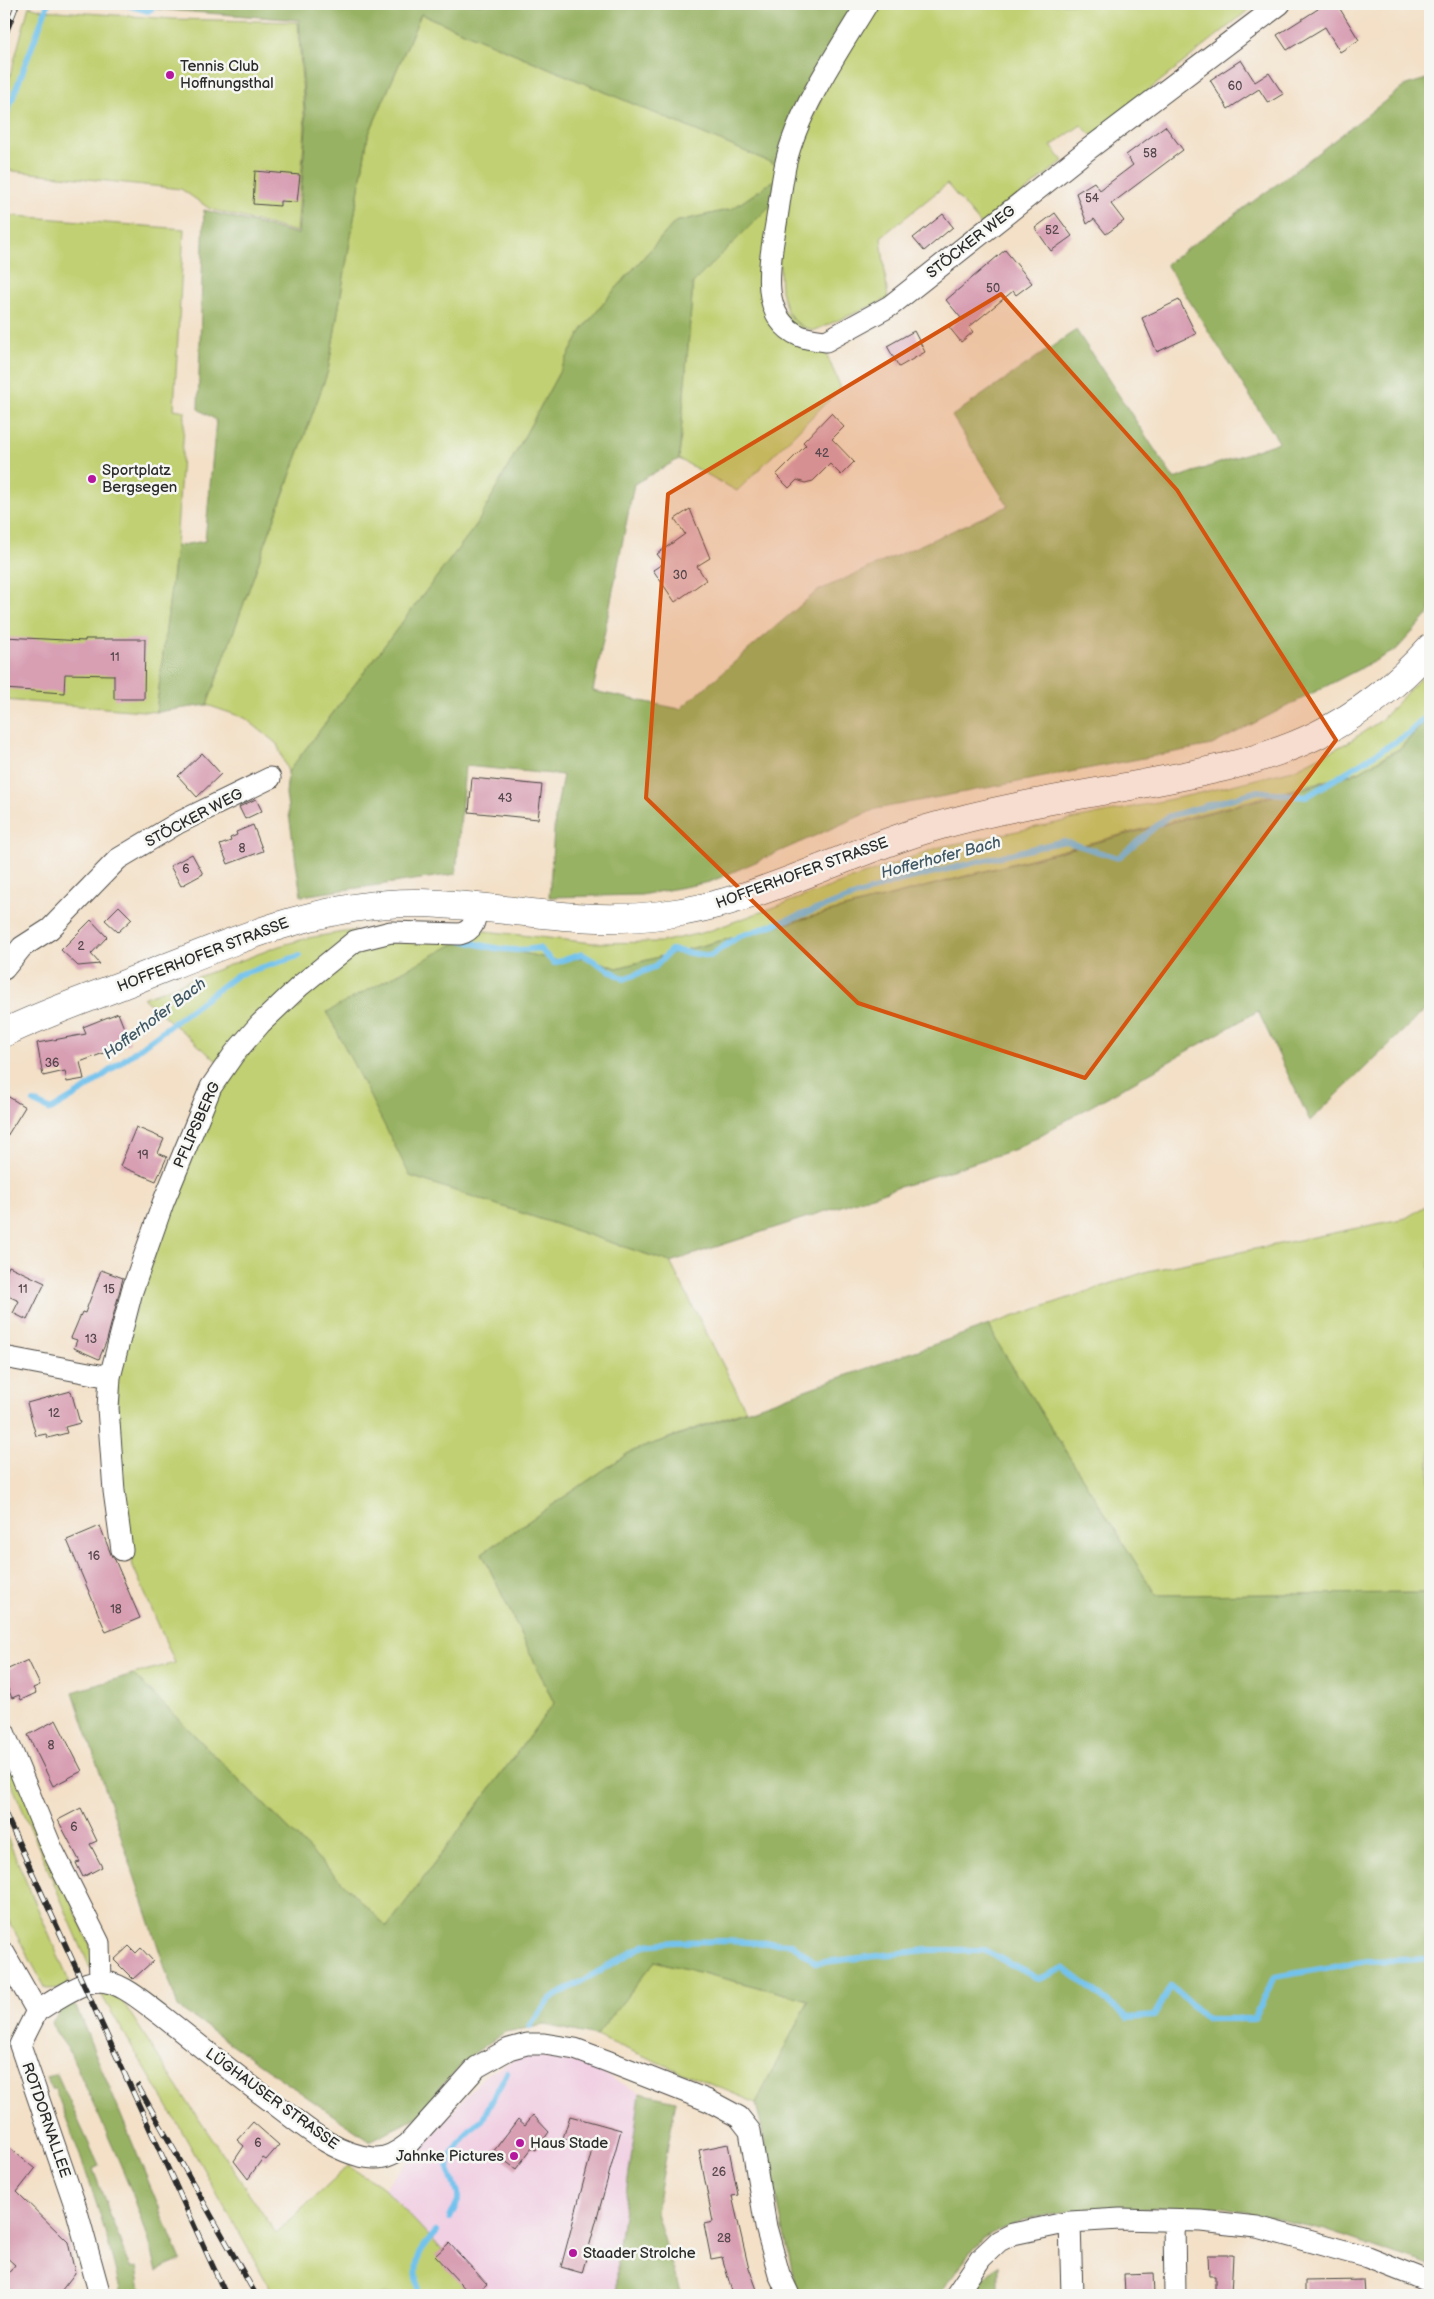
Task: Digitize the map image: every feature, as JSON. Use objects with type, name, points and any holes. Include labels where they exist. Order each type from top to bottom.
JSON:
[{"type":"street","name":"STÖCKER WEG","points":[[867,4],[822,79],[802,119],[786,161],[769,274],[771,303],[783,323],[799,336],[826,341],[890,306],[1086,151],[1280,4]]},
{"type":"street","name":"HOFFERHOFER STRASSE","points":[[4,1033],[257,932],[316,914],[371,905],[420,903],[592,919],[629,919],[690,910],[758,892],[870,849],[964,819],[1056,799],[1189,775],[1239,763],[1274,753],[1308,739],[1351,716],[1384,693],[1430,648]]},
{"type":"street","name":"STÖCKER WEG","points":[[4,969],[22,947],[50,929],[118,859],[178,823],[270,778]]},
{"type":"street","name":"PFLIPSBERG","points":[[122,1550],[114,1491],[108,1408],[110,1377],[132,1291],[163,1203],[211,1086],[234,1054],[260,1024],[301,985],[355,941],[391,932],[460,934],[468,932],[474,924],[477,908]]},
{"type":"street","points":[[4,1357],[110,1377]]},
{"type":"street","points":[[4,1732],[52,1849],[99,1943],[100,1981],[68,1993],[37,2011],[4,1953]]},
{"type":"street","name":"LÜGHAUSER STRASSE","points":[[100,1981],[116,1985],[131,1994],[294,2118],[341,2149],[358,2156],[376,2159],[398,2152],[428,2124],[477,2067],[509,2049],[527,2044],[544,2044],[575,2049],[709,2101],[739,2117],[750,2131],[766,2227],[779,2274],[790,2295]]},
{"type":"street","name":"ROTDORNALLEE","points":[[37,2011],[12,2046],[76,2208],[100,2295]]},
{"type":"street","points":[[956,2295],[981,2258],[998,2241],[1014,2234],[1070,2222],[1148,2219],[1201,2221],[1257,2227],[1367,2257],[1430,2282]]},
{"type":"street","points":[[1174,2221],[1175,2295]]},
{"type":"street","points":[[1070,2222],[1072,2295]]},
{"type":"highlighted area","points":[[1001,294],[1177,490],[1336,740],[1085,1078],[858,1003],[646,798],[668,494]]},
{"type":"shaded area","points":[[528,2052],[587,2065],[640,2093],[617,2259],[617,2295],[484,2295],[384,2188],[484,2076]]},
{"type":"green space","points":[[88,4],[861,4],[777,165],[421,14],[368,136],[328,371],[207,705],[156,712],[176,546],[205,541],[216,420],[198,409],[204,210],[298,234],[306,128],[299,20]]},
{"type":"green space","points":[[876,4],[1256,4],[1092,136],[1081,125],[1051,146],[1063,161],[982,226],[947,184],[881,237],[888,299],[813,331],[797,324],[787,311],[781,291],[779,252],[797,156],[826,86]]},
{"type":"green space","name":"Tennis Club Hoffnungsthal","points":[[29,6],[43,10],[173,19],[298,22],[305,128],[297,232],[210,209],[181,189],[4,170],[4,98]]},
{"type":"green space","points":[[421,14],[777,165],[776,179],[732,209],[675,222],[611,294],[582,330],[477,524],[288,772],[277,744],[245,718],[207,705],[328,371],[368,136]]},
{"type":"green space","points":[[1430,78],[1430,613],[1396,650],[1212,745],[876,809],[710,882],[641,895],[549,897],[555,818],[563,775],[465,766],[456,874],[301,896],[286,794],[288,772],[477,524],[582,330],[611,294],[675,222],[732,209],[776,179],[772,204],[693,283],[679,459],[634,484],[593,691],[680,709],[817,591],[1008,506],[952,416],[1076,330],[1174,479],[1279,442],[1166,264],[1276,185],[1406,85]]},
{"type":"green space","points":[[772,204],[764,293],[823,346],[841,388],[737,491],[679,459],[693,283]]},
{"type":"green space","name":"Sportplatz Bergsegen","points":[[4,215],[184,229],[174,409],[185,411],[176,546],[156,712],[4,700]]},
{"type":"green space","points":[[1430,668],[1430,716],[1400,748],[1358,772],[617,968],[585,957],[561,961],[534,956],[410,1176],[670,1262],[746,1410],[630,1452],[482,1553],[554,1703],[387,1927],[133,1674],[175,1663],[133,1566],[125,1519],[116,1383],[120,1353],[203,1119],[254,1036],[367,944],[479,934],[484,931],[593,943],[661,942],[706,932],[940,847],[1196,794],[1293,770],[1347,743],[1380,721]]},
{"type":"green space","points":[[1430,716],[1430,1005],[1310,1121],[1258,1011],[1016,1149],[670,1262],[410,1176],[327,1012],[461,940],[561,961],[585,957],[617,968],[1311,786],[1359,772],[1400,749]]},
{"type":"green space","points":[[356,930],[219,1063],[143,998],[279,946],[308,938]]},
{"type":"green space","points":[[1430,1203],[1430,1593],[1156,1595],[997,1342],[989,1325],[1148,1271],[1406,1218]]},
{"type":"green space","points":[[989,1325],[997,1342],[1156,1595],[1430,1593],[1430,2266],[1325,2230],[1224,2207],[1083,2210],[1023,2219],[983,2238],[945,2285],[941,2295],[800,2295],[796,2289],[756,2103],[809,2000],[655,1961],[596,2036],[545,2025],[505,2032],[473,2054],[444,2083],[419,2116],[370,2141],[178,2007],[73,1692],[133,1674],[387,1927],[554,1703],[482,1553],[630,1452]]},
{"type":"green space","points":[[4,1744],[100,1969],[90,1968],[4,1766]]},
{"type":"green space","points":[[4,1830],[68,1979],[67,1988],[46,1989],[4,1912]]},
{"type":"green space","points":[[655,1961],[809,2000],[756,2103],[596,2036]]},
{"type":"green space","points":[[99,1991],[108,1992],[121,1999],[194,2112],[276,2233],[348,2166],[384,2188],[484,2295],[274,2295],[178,2124]]},
{"type":"green space","points":[[71,2002],[76,2007],[181,2260],[157,2271],[130,2187],[70,2052],[55,2031],[52,2022],[64,2006]]},
{"type":"green space","points":[[57,2074],[99,2166],[93,2169],[130,2268],[137,2267],[142,2295],[121,2295],[108,2242],[92,2190],[55,2089],[51,2089],[47,2077]]},
{"type":"green space","points":[[640,2093],[676,2101],[656,2212],[681,2295],[617,2295],[617,2259]]},
{"type":"green space","points":[[998,2265],[998,2295],[970,2295],[973,2289]]},
{"type":"building","points":[[1315,4],[1337,4],[1359,40],[1340,52],[1325,27],[1287,50],[1277,35],[1318,9]]},
{"type":"building","points":[[1241,60],[1255,82],[1269,73],[1283,94],[1268,103],[1259,89],[1228,109],[1210,80]]},
{"type":"building","points":[[1165,126],[1183,150],[1111,204],[1124,221],[1106,234],[1094,219],[1087,224],[1076,193],[1094,182],[1100,190],[1133,165],[1126,155]]},
{"type":"building","points":[[255,171],[300,175],[297,202],[280,201],[280,206],[253,204]]},
{"type":"building","points":[[1055,213],[1072,236],[1051,251],[1035,228]]},
{"type":"building","points":[[943,214],[953,227],[924,251],[913,238]]},
{"type":"building","points":[[1005,250],[1032,283],[1016,295],[1013,291],[969,327],[973,332],[961,342],[949,327],[961,318],[946,300]]},
{"type":"building","points":[[1179,300],[1196,334],[1157,352],[1142,318]]},
{"type":"building","points":[[914,331],[925,352],[899,367],[887,346]]},
{"type":"building","points":[[831,413],[844,427],[832,439],[854,462],[841,475],[830,464],[813,481],[805,483],[797,480],[789,488],[776,475],[806,445],[803,442]]},
{"type":"building","points":[[690,509],[710,558],[697,566],[706,580],[675,602],[653,570],[664,563],[657,554],[685,534],[675,519]]},
{"type":"building","points":[[4,637],[85,641],[85,639],[145,639],[144,699],[114,699],[114,675],[65,674],[64,693],[4,689]]},
{"type":"building","points":[[202,753],[221,774],[197,797],[178,776]]},
{"type":"building","points":[[472,778],[542,785],[538,819],[469,812]]},
{"type":"building","points":[[256,799],[262,811],[245,819],[239,807]]},
{"type":"building","points":[[253,825],[263,851],[228,864],[220,845],[231,841],[230,838],[237,835],[236,832]]},
{"type":"building","points":[[192,854],[203,874],[181,886],[170,866]]},
{"type":"building","points":[[119,906],[132,919],[118,932],[105,920]]},
{"type":"building","points":[[91,920],[107,937],[91,954],[100,964],[78,966],[61,950]]},
{"type":"building","points":[[118,1013],[130,1043],[80,1062],[84,1079],[67,1082],[65,1071],[43,1076],[37,1043],[86,1034],[83,1027]]},
{"type":"building","points":[[4,1094],[25,1107],[4,1141]]},
{"type":"building","points":[[136,1127],[164,1139],[158,1153],[167,1157],[156,1181],[120,1166]]},
{"type":"building","points":[[9,1266],[45,1283],[27,1320],[13,1313],[19,1301],[4,1294],[4,1278]]},
{"type":"building","points":[[101,1270],[123,1278],[107,1340],[99,1359],[74,1348],[77,1340],[71,1338],[82,1312],[85,1313]]},
{"type":"building","points":[[71,1391],[80,1423],[65,1427],[67,1433],[48,1438],[46,1434],[36,1436],[27,1403]]},
{"type":"building","points":[[100,1526],[140,1618],[106,1632],[67,1540]]},
{"type":"building","points":[[28,1660],[40,1685],[33,1688],[36,1693],[21,1700],[19,1695],[12,1698],[4,1680],[4,1671]]},
{"type":"building","points":[[56,1720],[82,1771],[53,1786],[28,1735]]},
{"type":"building","points":[[81,1808],[97,1841],[90,1844],[102,1867],[83,1877],[76,1863],[80,1862],[58,1820]]},
{"type":"building","points":[[129,1946],[136,1953],[141,1948],[153,1961],[133,1979],[114,1960]]},
{"type":"building","name":"Haus Stade","points":[[533,2115],[549,2132],[536,2150],[532,2148],[516,2169],[493,2152],[518,2119],[525,2125]]},
{"type":"building","points":[[570,2116],[621,2130],[582,2273],[561,2267],[593,2146],[563,2138]]},
{"type":"building","points":[[253,2122],[279,2145],[266,2160],[263,2158],[248,2179],[234,2161],[244,2146],[237,2140]]},
{"type":"building","points":[[4,2143],[35,2169],[17,2192],[68,2242],[75,2273],[58,2295],[4,2295],[4,2279],[15,2265],[4,2255]]},
{"type":"building","points":[[728,2144],[738,2195],[732,2196],[748,2265],[759,2295],[733,2295],[722,2257],[711,2259],[704,2224],[713,2222],[699,2150]]},
{"type":"building","points":[[449,2243],[487,2284],[475,2295],[471,2295],[435,2256]]},
{"type":"building","points":[[1208,2255],[1233,2255],[1231,2295],[1215,2295],[1215,2276],[1209,2276]]},
{"type":"building","points":[[1153,2273],[1154,2295],[1125,2295],[1124,2274]]},
{"type":"building","points":[[1364,2280],[1365,2295],[1305,2295],[1305,2281]]},
{"type":"waterway","points":[[4,121],[48,4]]},
{"type":"waterway","points":[[124,4],[148,11],[159,4]]},
{"type":"waterway","name":"Hofferhofer Bach","points":[[462,940],[500,949],[539,948],[554,963],[582,954],[624,979],[655,967],[671,950],[710,956],[738,937],[898,881],[1064,841],[1118,858],[1167,817],[1258,791],[1306,797],[1408,734],[1430,713]]},
{"type":"waterway","name":"Hofferhofer Bach","points":[[34,1102],[51,1110],[84,1090],[237,975],[299,956]]},
{"type":"waterway","points":[[530,2026],[550,1999],[645,1945],[674,1942],[724,1941],[792,1944],[816,1963],[927,1950],[984,1950],[1039,1979],[1064,1968],[1128,2018],[1154,2016],[1171,1986],[1207,2019],[1254,2019],[1274,1977],[1367,1961],[1430,1959]]},
{"type":"waterway","points":[[450,2218],[458,2201],[458,2193],[448,2166],[452,2153],[470,2129],[482,2120],[507,2072]]},
{"type":"waterway","points":[[417,2295],[416,2271],[418,2259],[423,2248],[436,2232]]},
{"type":"railway","points":[[4,38],[17,4]]},
{"type":"railway","points":[[4,1811],[226,2295]]},
{"type":"railway","points":[[138,2086],[256,2295]]},
{"type":"place","name":"Tennis Club Hoffnungsthal","points":[[170,75]]},
{"type":"place","name":"Sportplatz Bergsegen","points":[[92,479]]},
{"type":"place","name":"Haus Stade","points":[[520,2143]]},
{"type":"place","name":"Jahnke Pictures","points":[[514,2156]]},
{"type":"place","name":"Staader Strolche","points":[[573,2253]]}]
